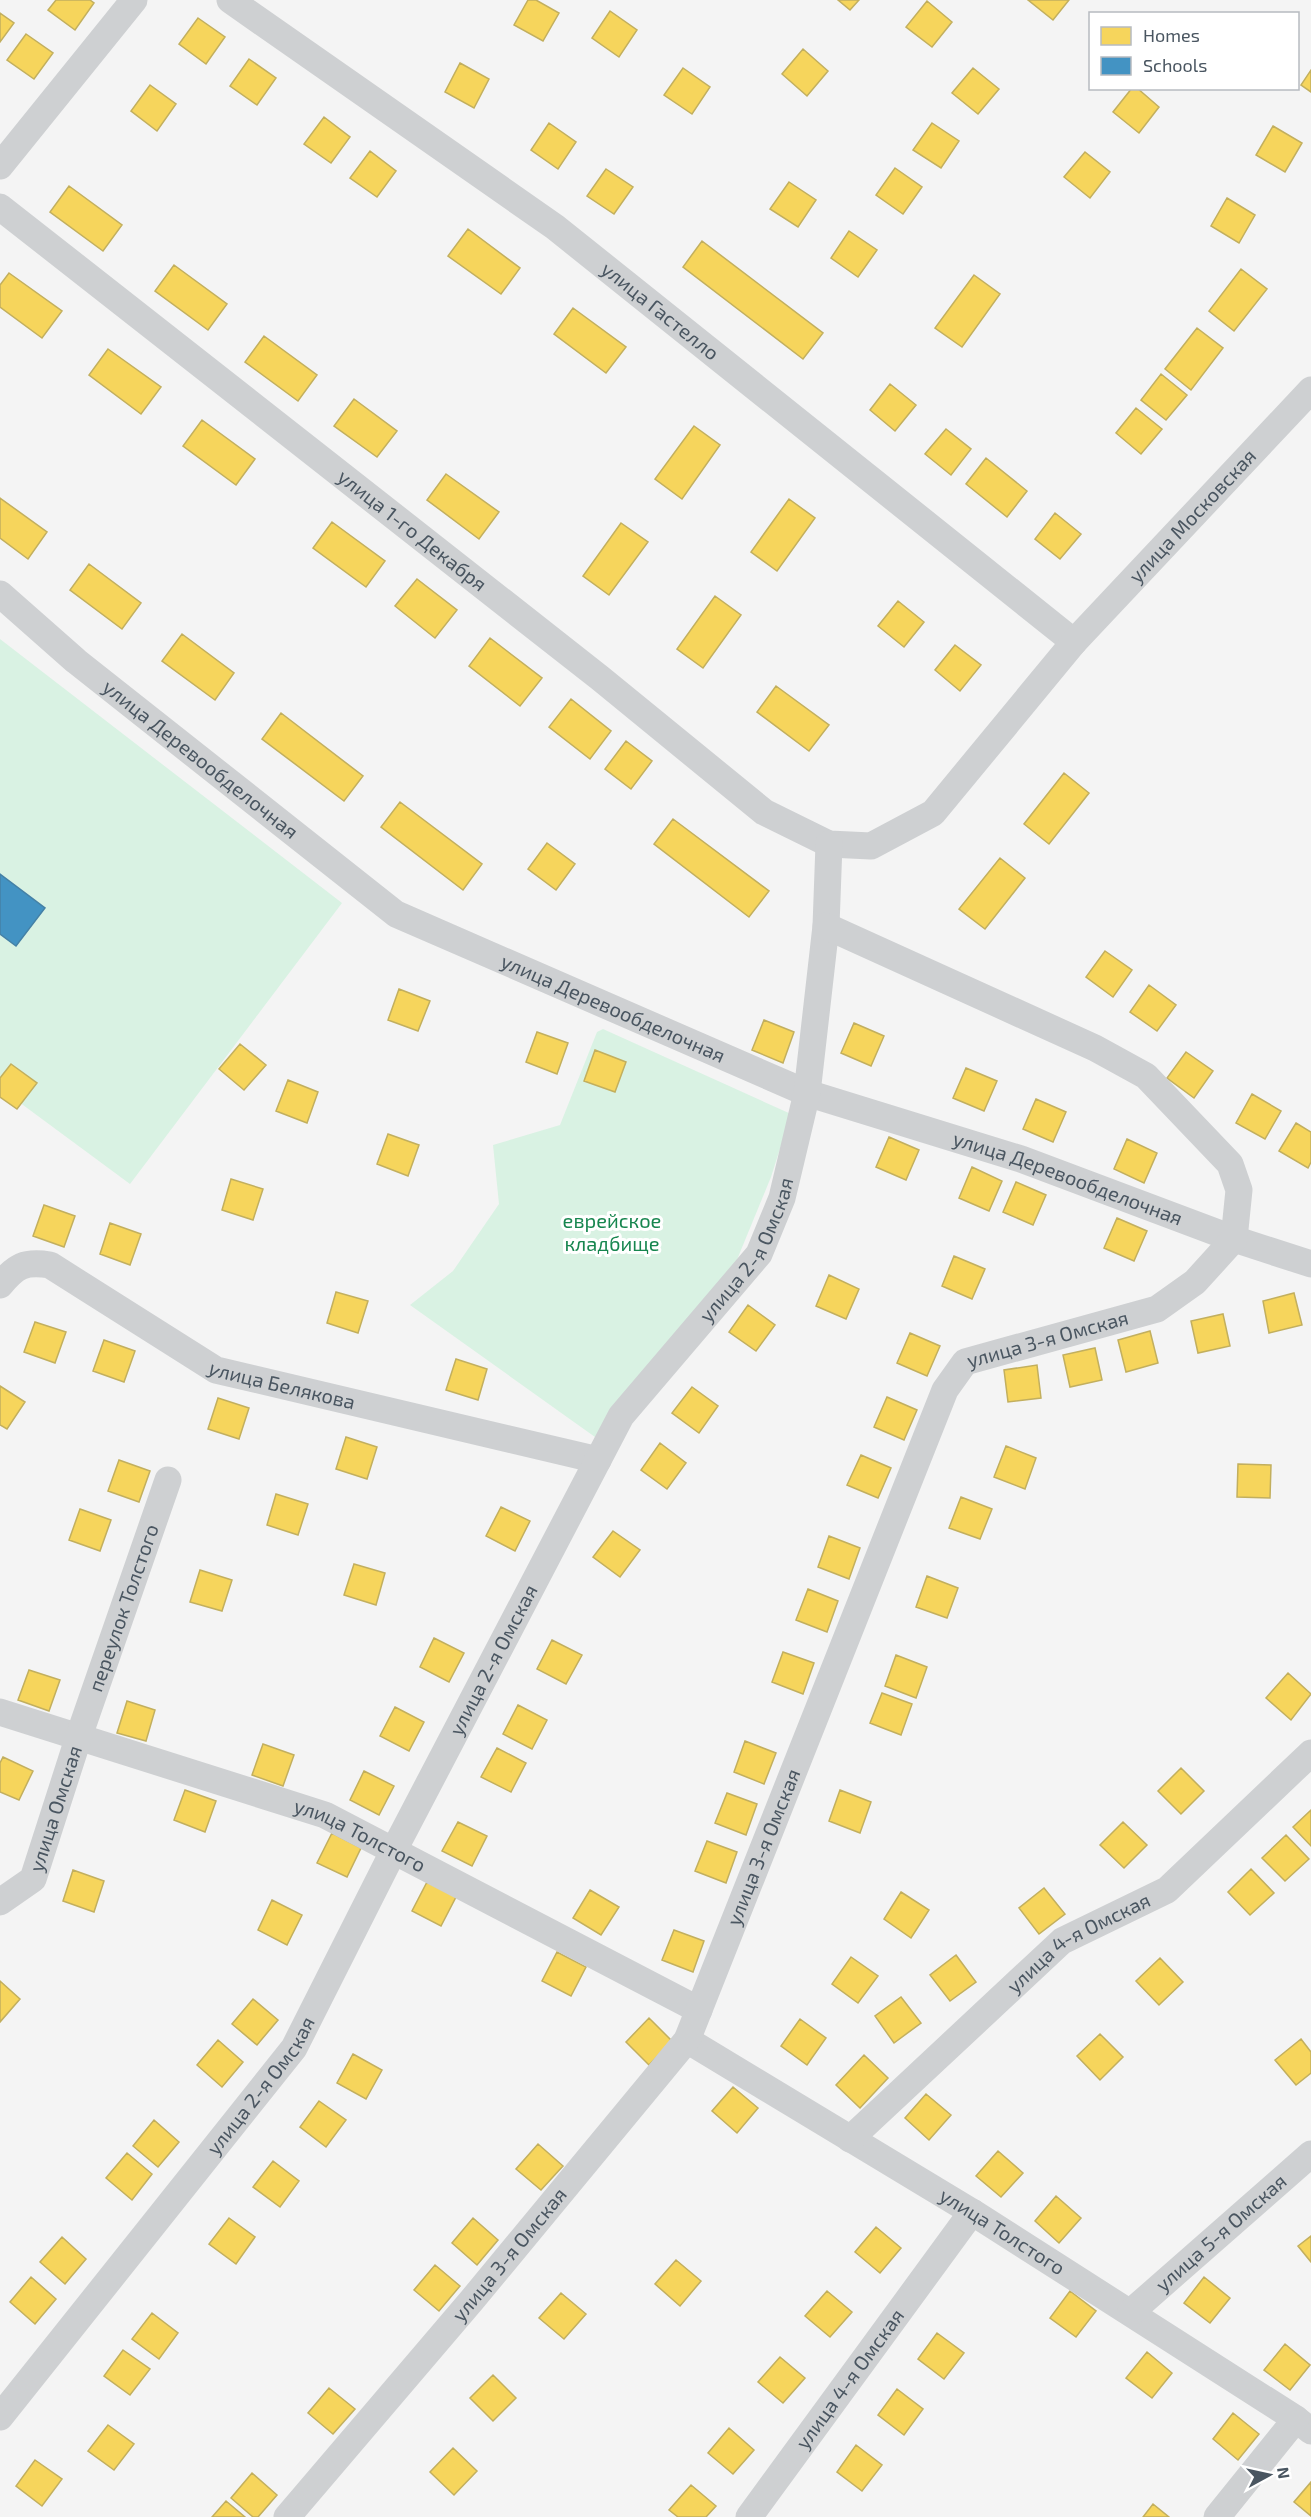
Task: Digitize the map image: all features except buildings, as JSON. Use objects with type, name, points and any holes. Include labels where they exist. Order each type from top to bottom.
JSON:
[{"type":"street","points":[[0,166],[134,0]]},
{"type":"street","name":"улица Гастелло","points":[[230,0],[555,227],[1074,642]]},
{"type":"street","name":"улица 1-го Декабря","points":[[0,207],[590,671],[764,812],[829,844]]},
{"type":"street","name":"улица Московская","points":[[829,844],[871,846],[933,813],[1074,642],[1311,390]]},
{"type":"street","name":"улица Деревообделочная","points":[[0,594],[76,661],[396,914],[807,1093],[1021,1159],[1234,1239],[1311,1264]]},
{"type":"street","name":"улица 2-я Омская","points":[[0,2417],[294,2048],[394,1850],[621,1416],[759,1254],[782,1198],[807,1093],[826,926],[829,844]]},
{"type":"street","points":[[826,926],[1085,1043],[1146,1076],[1230,1164],[1239,1190],[1234,1239]]},
{"type":"street","name":"улица 3-я Омская","points":[[286,2517],[479,2291],[687,2040],[945,1390],[954,1374],[965,1362],[1157,1309],[1195,1282],[1234,1239]]},
{"type":"street","name":"улица Белякова","points":[[0,1285],[12,1270],[32,1262],[50,1265],[216,1370],[598,1460]]},
{"type":"street","name":"переулок Толстого","points":[[79,1736],[168,1480]]},
{"type":"street","name":"улица Толстого","points":[[0,1712],[325,1815],[699,2010]]},
{"type":"street","name":"улица Омская","points":[[0,1902],[33,1879],[79,1736]]},
{"type":"street","name":"улица 4-я Омская","points":[[850,2139],[1062,1941],[1167,1890],[1311,1753]]},
{"type":"street","name":"улица Толстого","points":[[687,2040],[972,2212],[1304,2425]]},
{"type":"street","name":"улица 5-я Омская","points":[[1131,2312],[1311,2154]]},
{"type":"street","name":"улица 4-я Омская","points":[[749,2517],[972,2212]]},
{"type":"street","points":[[1218,2517],[1304,2425]]},
{"type":"green space","points":[[0,639],[342,903],[130,1184],[0,1088]]},
{"type":"green space","name":"еврейское кладбище","points":[[603,1029],[791,1114],[771,1177],[734,1267],[595,1437],[410,1305],[453,1271],[499,1204],[493,1145],[560,1125],[597,1032]]}]
